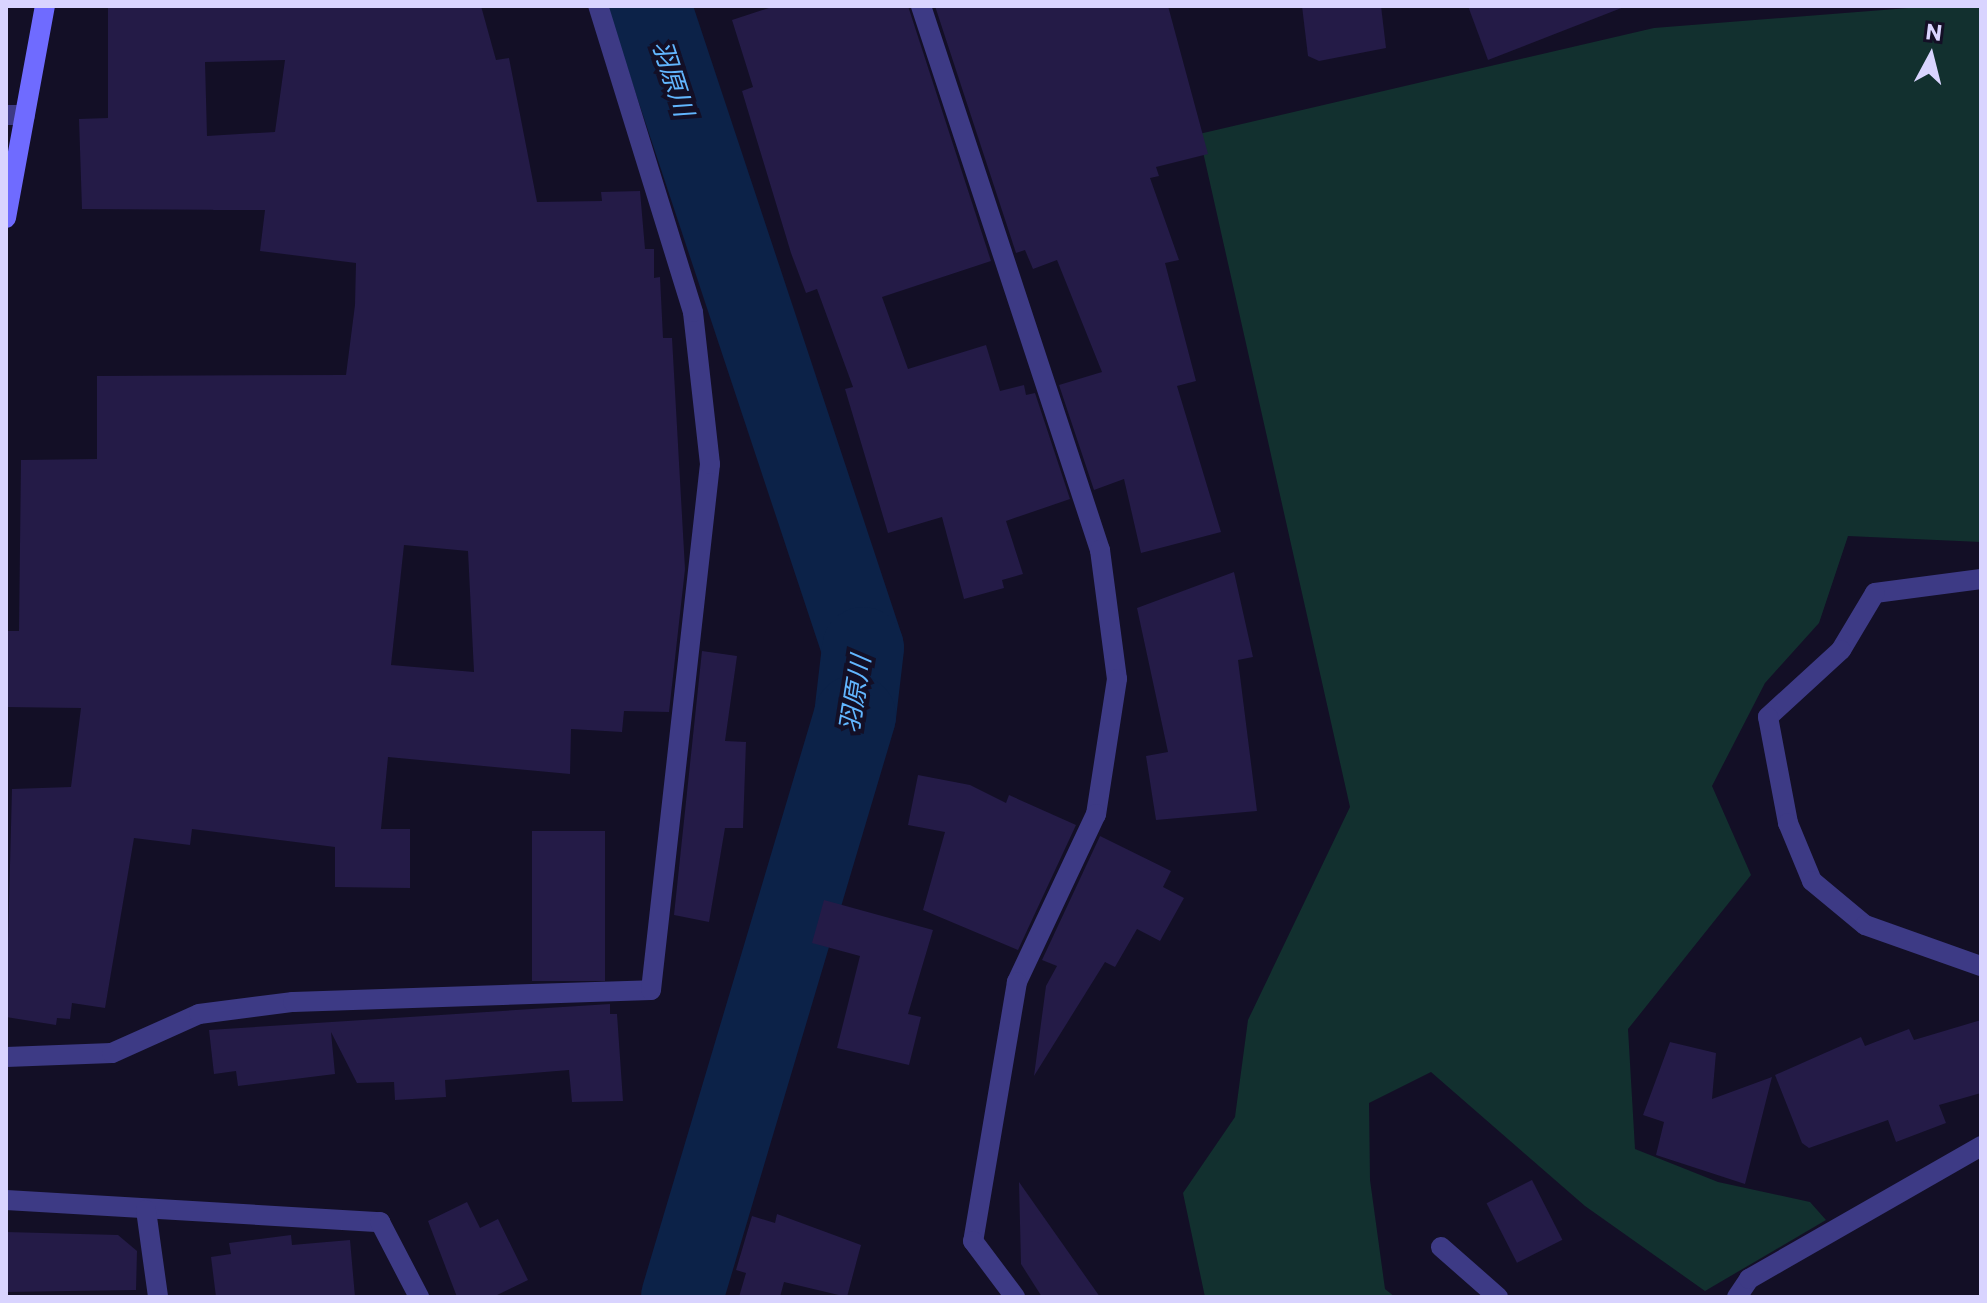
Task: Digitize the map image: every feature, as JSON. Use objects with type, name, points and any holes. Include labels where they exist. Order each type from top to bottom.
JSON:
[{"type":"street","points":[[6,218],[16,115],[45,6]]},
{"type":"street","points":[[6,1057],[112,1053],[199,1014],[293,1002],[651,990],[710,464],[693,312],[598,6]]},
{"type":"street","points":[[921,6],[1100,550],[1117,679],[1096,814],[1017,982],[973,1241],[1015,1297]]},
{"type":"street","points":[[1981,579],[1875,593],[1841,650],[1768,717],[1788,823],[1812,881],[1865,925],[1981,966]]},
{"type":"street","points":[[1737,1297],[1749,1279],[1981,1146]]},
{"type":"street","points":[[6,1200],[380,1222],[419,1297]]},
{"type":"street","points":[[146,1210],[158,1297]]},
{"type":"street","points":[[1441,1247],[1498,1297]]},
{"type":"green space","points":[[1934,6],[1981,6],[1981,542],[1848,536],[1819,623],[1765,683],[1712,786],[1751,875],[1628,1029],[1635,1149],[1718,1182],[1810,1202],[1826,1220],[1705,1291],[1585,1206],[1431,1072],[1369,1103],[1370,1180],[1385,1289],[1395,1297],[1205,1297],[1183,1193],[1235,1117],[1248,1020],[1350,807],[1199,134],[1654,28]]},
{"type":"building","points":[[108,6],[481,6],[496,60],[509,58],[537,202],[602,201],[601,192],[640,191],[645,249],[654,249],[654,278],[660,277],[663,338],[672,338],[685,569],[669,712],[624,711],[622,732],[571,729],[570,774],[388,757],[381,829],[410,829],[410,888],[335,887],[335,847],[192,829],[190,845],[134,838],[105,1008],[72,1003],[70,1019],[57,1018],[56,1025],[6,1017],[12,789],[71,787],[81,708],[7,707],[6,631],[19,631],[21,460],[97,459],[97,376],[346,375],[355,305],[356,263],[260,251],[265,210],[82,209],[79,119],[108,118]],"holes":[[[285,60],[275,132],[207,136],[205,62]],[[404,545],[468,551],[474,672],[391,665]]]},
{"type":"building","points":[[775,6],[908,6],[991,261],[882,297],[908,369],[986,345],[1000,391],[1024,385],[1026,395],[1035,393],[1070,499],[1006,521],[1023,574],[1002,580],[1004,588],[964,599],[942,517],[888,533],[845,389],[853,387],[817,289],[806,293],[791,253],[742,91],[753,87],[732,20]]},
{"type":"building","points":[[935,6],[1168,6],[1208,154],[1156,167],[1159,176],[1150,178],[1179,260],[1165,263],[1196,381],[1177,386],[1221,532],[1141,553],[1124,479],[1094,490],[1059,385],[1102,372],[1057,260],[1033,269],[1025,250],[1016,253]]},
{"type":"building","points":[[1302,6],[1381,6],[1386,48],[1319,61],[1308,56]]},
{"type":"building","points":[[1468,6],[1624,6],[1624,7],[1488,60]]},
{"type":"building","points":[[1234,572],[1253,657],[1238,660],[1257,811],[1156,820],[1146,756],[1168,752],[1137,608]]},
{"type":"building","points":[[702,651],[737,656],[725,741],[746,742],[743,828],[725,828],[709,922],[674,915]]},
{"type":"building","points":[[918,775],[970,785],[1006,803],[1009,795],[1076,825],[1018,950],[923,910],[945,832],[908,825]]},
{"type":"building","points":[[532,831],[605,831],[605,981],[532,981]]},
{"type":"building","points":[[1100,836],[1171,871],[1163,887],[1184,898],[1160,941],[1137,929],[1115,967],[1105,962],[1034,1076],[1046,986],[1057,966],[1042,960]]},
{"type":"building","points":[[824,900],[933,930],[908,1014],[921,1017],[909,1065],[837,1048],[860,956],[812,943]]},
{"type":"building","points":[[610,1004],[610,1014],[617,1014],[623,1101],[572,1102],[569,1070],[445,1080],[446,1097],[395,1100],[394,1082],[357,1083],[331,1032],[335,1074],[238,1086],[236,1071],[214,1074],[209,1030]]},
{"type":"building","points":[[1981,1020],[1981,1093],[1939,1105],[1946,1123],[1896,1142],[1888,1120],[1809,1148],[1802,1143],[1775,1075],[1861,1037],[1865,1046],[1909,1029],[1914,1040]]},
{"type":"building","points":[[1670,1042],[1716,1053],[1712,1099],[1772,1077],[1745,1184],[1656,1155],[1664,1122],[1643,1115]]},
{"type":"building","points":[[1532,1180],[1562,1240],[1517,1263],[1487,1203]]},
{"type":"building","points":[[1019,1182],[1100,1297],[1042,1297],[1021,1264]]},
{"type":"building","points":[[467,1202],[480,1228],[498,1219],[528,1280],[493,1297],[457,1297],[428,1221]]},
{"type":"building","points":[[777,1214],[861,1245],[847,1297],[784,1282],[780,1297],[739,1297],[746,1273],[736,1270],[752,1216],[775,1223]]},
{"type":"building","points":[[6,1232],[118,1235],[137,1251],[136,1290],[6,1292]]},
{"type":"building","points":[[291,1235],[292,1245],[350,1240],[355,1297],[216,1297],[211,1257],[231,1254],[229,1243]]},
{"type":"waterway","name":"羽原川","points":[[650,6],[863,648],[855,716],[682,1297]]}]
